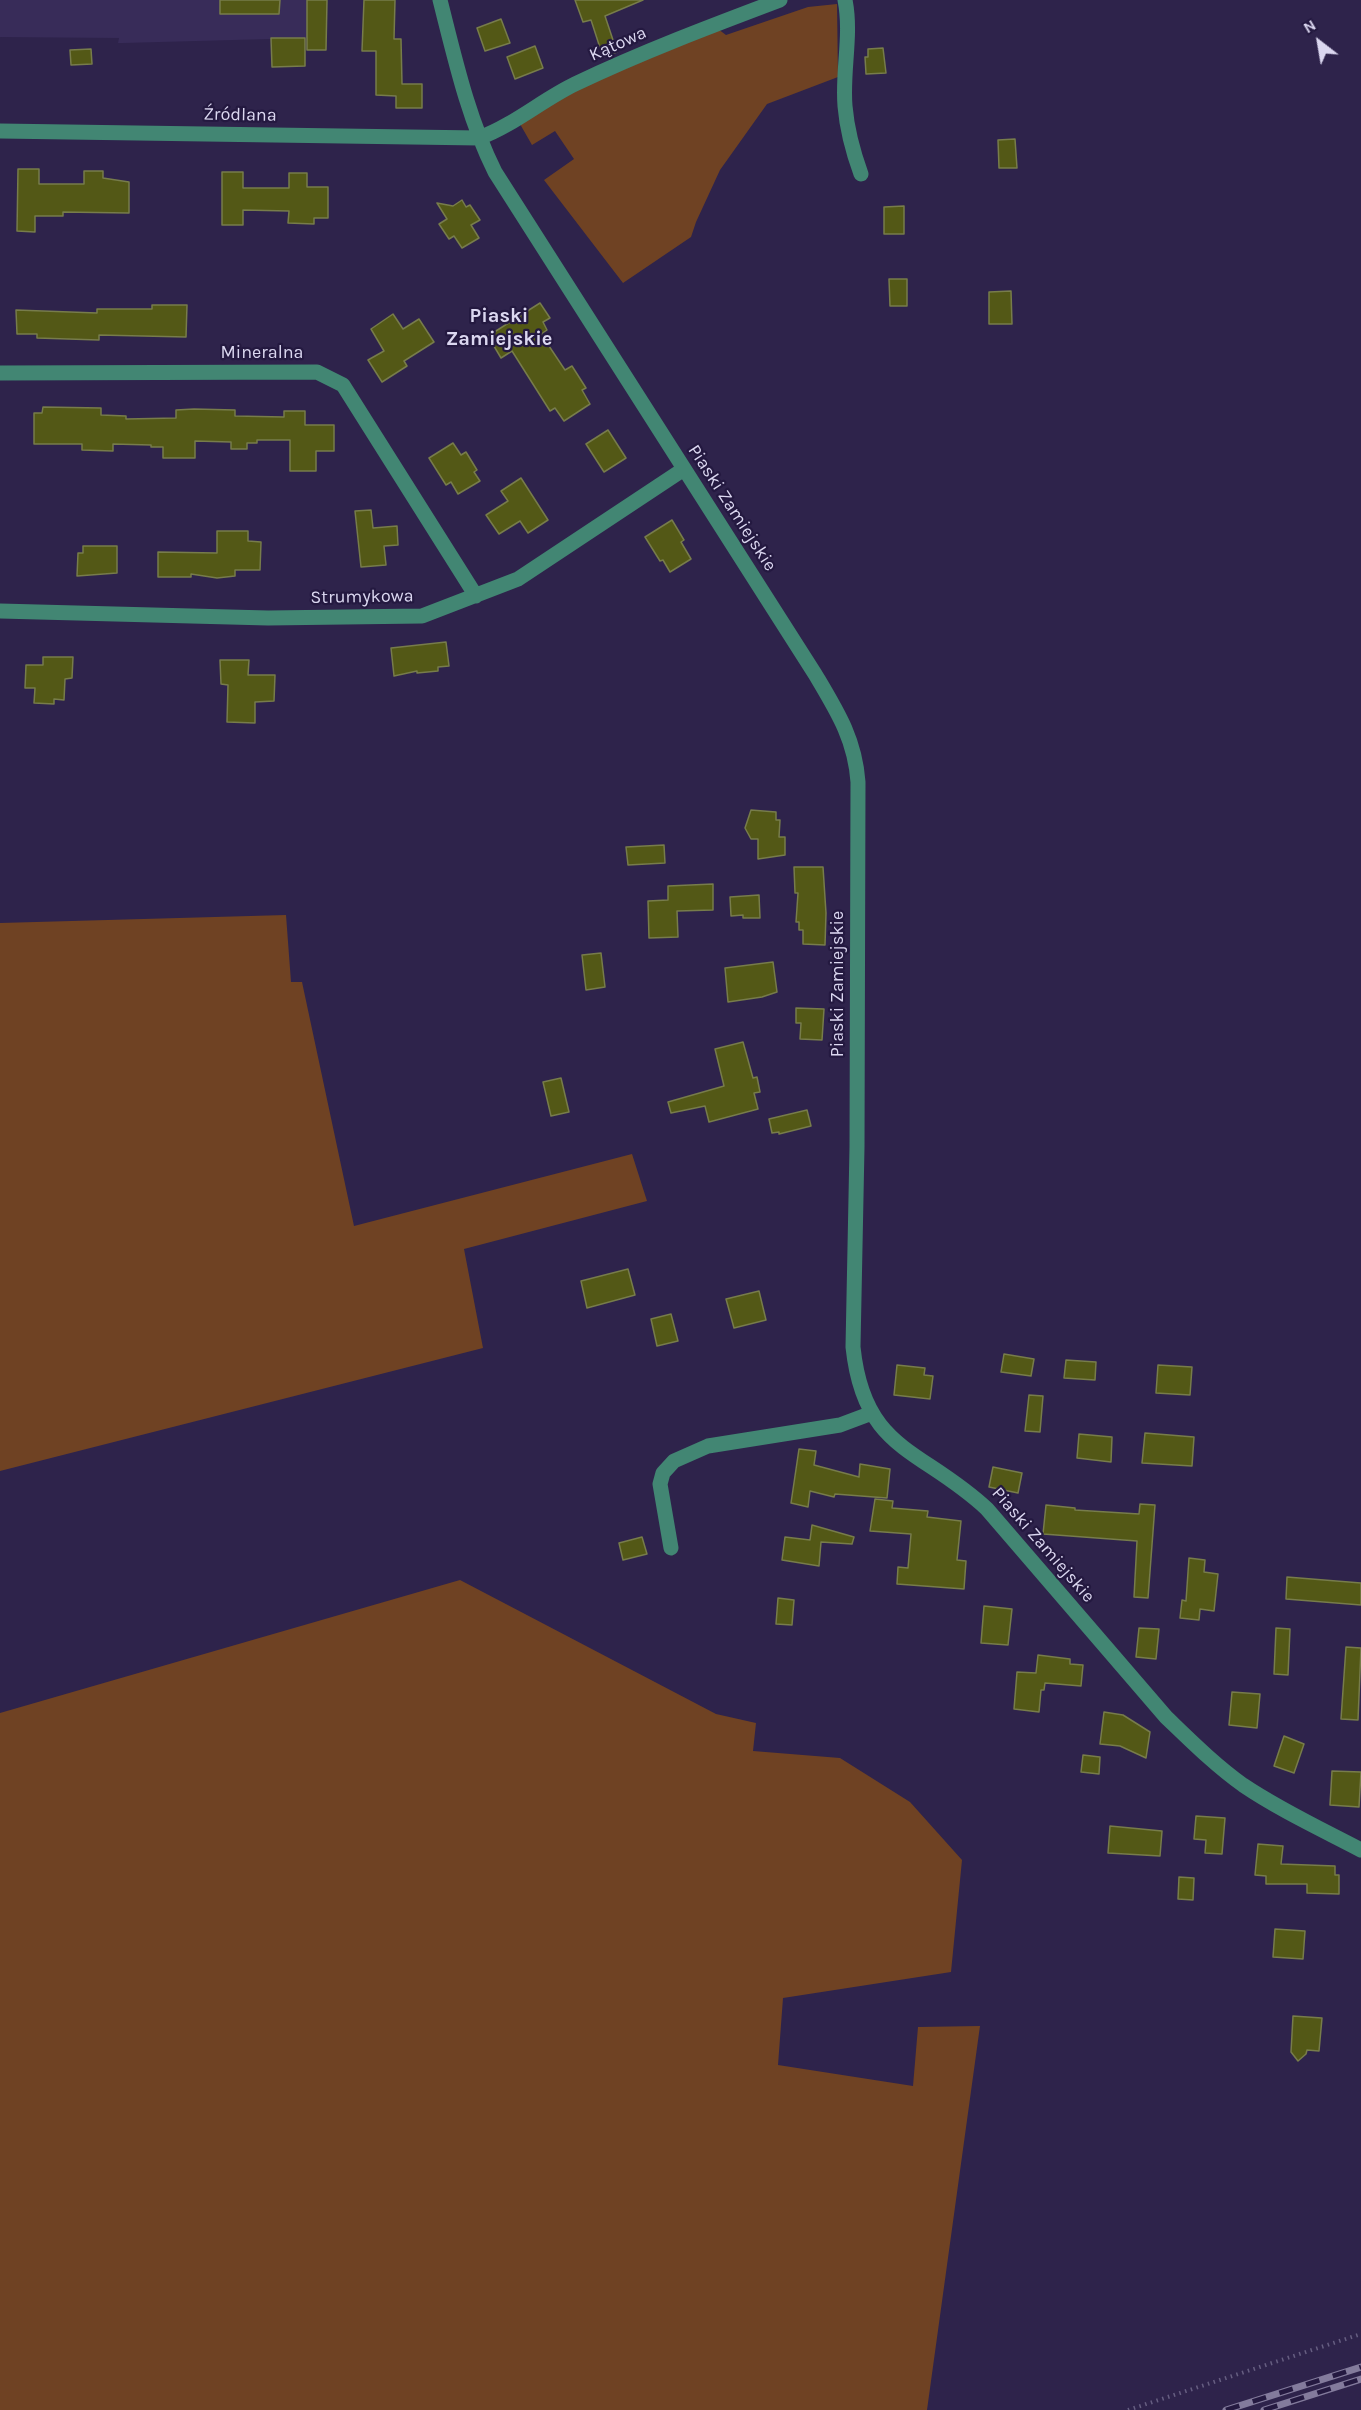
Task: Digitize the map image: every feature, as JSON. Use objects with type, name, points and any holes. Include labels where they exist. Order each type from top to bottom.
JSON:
[{"type":"street","name":"Piaski Zamiejskie","points":[[440,0],[466,101],[479,138],[495,172],[831,700],[855,753],[858,782],[857,1147],[853,1347],[858,1378],[872,1413],[884,1431],[902,1448],[955,1482],[987,1509],[1152,1700],[1190,1740],[1256,1793],[1361,1850]]},
{"type":"street","name":"Kątowa","points":[[479,138],[505,126],[572,85],[632,58],[780,0]]},
{"type":"street","points":[[845,0],[848,18],[845,106],[851,144],[861,174]]},
{"type":"street","name":"Źródlana","points":[[0,131],[479,138]]},
{"type":"street","name":"Mineralna","points":[[0,373],[317,372],[332,377],[343,385],[476,596]]},
{"type":"street","name":"Strumykowa","points":[[0,611],[268,618],[422,616],[518,579],[684,470]]},
{"type":"street","points":[[671,1548],[660,1484],[663,1473],[674,1461],[708,1446],[840,1425],[872,1413]]},
{"type":"path","points":[[1128,2410],[1361,2334]]},
{"type":"shaded area","points":[[0,0],[307,0],[307,38],[118,43],[119,38],[0,37]]},
{"type":"shaded area","points":[[837,4],[838,77],[767,104],[720,170],[691,237],[623,283],[544,180],[574,159],[555,131],[532,145],[520,124],[575,90],[718,29],[726,35],[808,7]]},
{"type":"shaded area","points":[[286,915],[291,982],[302,982],[354,1226],[632,1154],[647,1201],[464,1249],[483,1348],[0,1471],[0,923]]},
{"type":"shaded area","points":[[460,1580],[716,1714],[756,1723],[753,1751],[840,1758],[910,1802],[962,1860],[951,1972],[783,1998],[778,2065],[913,2086],[918,2027],[980,2026],[927,2410],[0,2410],[0,1713]]},
{"type":"building","points":[[220,0],[280,0],[279,14],[220,14]]},
{"type":"building","points":[[307,0],[327,0],[326,50],[307,50]]},
{"type":"building","points":[[364,0],[395,0],[394,39],[401,39],[402,84],[422,84],[422,108],[396,108],[396,96],[376,95],[376,51],[362,51]]},
{"type":"building","points":[[575,0],[643,0],[605,16],[617,52],[603,57],[591,20],[583,22]]},
{"type":"building","points":[[501,19],[510,43],[485,51],[477,28]]},
{"type":"building","points":[[271,38],[305,38],[305,66],[272,67]]},
{"type":"building","points":[[535,46],[543,68],[515,79],[507,57]]},
{"type":"building","points":[[883,48],[886,73],[866,74],[865,57],[868,57],[868,49]]},
{"type":"building","points":[[91,49],[92,64],[71,65],[70,50]]},
{"type":"building","points":[[1015,139],[1017,168],[999,168],[998,140]]},
{"type":"building","points":[[18,169],[39,169],[39,184],[84,184],[84,171],[103,171],[103,178],[129,182],[129,213],[63,212],[63,216],[35,216],[35,232],[17,231]]},
{"type":"building","points":[[222,172],[243,172],[243,188],[289,188],[289,173],[307,173],[307,187],[328,187],[328,218],[314,218],[314,224],[288,223],[289,211],[243,210],[243,225],[222,225]]},
{"type":"building","points":[[462,200],[466,207],[470,205],[480,220],[471,225],[479,238],[462,248],[454,236],[449,239],[439,224],[447,219],[437,203],[453,206]]},
{"type":"building","points":[[904,206],[904,234],[884,234],[884,207]]},
{"type":"building","points":[[889,279],[907,279],[907,306],[890,306]]},
{"type":"building","points":[[1011,291],[1012,324],[989,324],[989,292]]},
{"type":"building","points":[[540,303],[550,318],[543,322],[547,330],[541,334],[565,370],[572,366],[586,388],[582,390],[590,404],[564,421],[555,408],[550,411],[512,351],[501,358],[488,336]]},
{"type":"building","points":[[152,305],[187,305],[186,337],[99,335],[99,340],[37,338],[37,334],[17,334],[16,310],[97,313],[97,309],[152,309]]},
{"type":"building","points":[[393,314],[403,329],[419,319],[434,342],[404,361],[407,366],[382,382],[368,360],[384,351],[371,329]]},
{"type":"building","points":[[43,407],[101,408],[101,415],[126,416],[126,419],[176,418],[176,410],[194,409],[235,410],[235,416],[284,417],[284,411],[305,411],[305,425],[334,425],[334,451],[316,451],[316,471],[290,471],[290,440],[257,440],[257,443],[247,443],[247,449],[231,449],[231,442],[195,441],[195,458],[163,458],[163,447],[151,447],[151,445],[113,444],[113,451],[82,450],[82,444],[34,444],[34,413],[42,413]]},
{"type":"building","points":[[608,430],[626,458],[604,472],[586,444]]},
{"type":"building","points":[[453,443],[461,455],[466,452],[477,470],[474,472],[480,481],[458,494],[451,482],[446,485],[429,458]]},
{"type":"building","points":[[521,478],[548,520],[528,533],[520,521],[499,534],[486,515],[508,501],[501,491]]},
{"type":"building","points":[[371,510],[373,528],[397,526],[398,545],[384,546],[386,565],[361,567],[355,511]]},
{"type":"building","points":[[672,520],[684,540],[681,542],[691,559],[670,572],[645,537]]},
{"type":"building","points":[[217,531],[248,531],[248,541],[261,542],[260,570],[235,570],[235,576],[217,578],[191,574],[191,577],[158,577],[158,552],[217,553]]},
{"type":"building","points":[[83,546],[117,546],[117,573],[77,576],[78,553],[83,553]]},
{"type":"building","points":[[446,642],[449,666],[438,667],[438,671],[417,673],[417,671],[394,676],[391,648]]},
{"type":"building","points":[[43,657],[73,657],[72,678],[65,679],[64,700],[54,699],[54,704],[34,703],[35,688],[25,688],[26,665],[43,665]]},
{"type":"building","points":[[220,660],[249,660],[248,675],[275,675],[274,701],[255,702],[255,723],[227,722],[228,685],[221,684]]},
{"type":"building","points":[[751,810],[776,812],[776,820],[780,820],[779,837],[785,837],[785,855],[758,859],[758,839],[751,839],[745,828]]},
{"type":"building","points":[[664,845],[665,863],[628,865],[626,847]]},
{"type":"building","points":[[794,867],[823,867],[826,913],[825,945],[803,944],[803,930],[799,930],[799,922],[796,922],[798,893],[795,893]]},
{"type":"building","points":[[713,884],[713,910],[677,911],[678,937],[649,938],[648,901],[668,900],[668,886]]},
{"type":"building","points":[[759,895],[760,918],[743,918],[743,915],[731,916],[730,897]]},
{"type":"building","points":[[601,953],[605,987],[586,990],[582,955]]},
{"type":"building","points":[[773,962],[777,992],[762,997],[728,1002],[725,968]]},
{"type":"building","points":[[796,1008],[824,1009],[822,1040],[800,1039],[801,1023],[796,1023]]},
{"type":"building","points":[[743,1042],[753,1078],[757,1077],[760,1092],[754,1093],[758,1109],[709,1122],[705,1106],[671,1113],[668,1102],[724,1086],[715,1049]]},
{"type":"building","points":[[561,1078],[569,1112],[551,1116],[543,1082]]},
{"type":"building","points":[[807,1110],[811,1126],[779,1134],[779,1132],[772,1133],[769,1119]]},
{"type":"building","points":[[628,1269],[635,1295],[587,1308],[581,1281]]},
{"type":"building","points":[[759,1291],[766,1320],[734,1328],[726,1299]]},
{"type":"building","points":[[671,1314],[678,1341],[657,1346],[651,1319]]},
{"type":"building","points":[[1004,1354],[1034,1359],[1031,1376],[1001,1372]]},
{"type":"building","points":[[1066,1360],[1096,1362],[1095,1380],[1064,1378]]},
{"type":"building","points":[[897,1365],[925,1368],[924,1375],[933,1376],[930,1399],[894,1395]]},
{"type":"building","points":[[1158,1365],[1192,1367],[1190,1395],[1156,1393]]},
{"type":"building","points":[[1029,1395],[1043,1396],[1040,1432],[1025,1431]]},
{"type":"building","points":[[1145,1433],[1194,1437],[1192,1466],[1142,1463]]},
{"type":"building","points":[[1079,1434],[1112,1437],[1111,1462],[1077,1458]]},
{"type":"building","points":[[799,1449],[816,1451],[814,1465],[859,1477],[860,1464],[890,1469],[887,1498],[835,1494],[834,1497],[810,1491],[808,1507],[791,1503]]},
{"type":"building","points":[[993,1467],[1022,1473],[1018,1493],[989,1487]]},
{"type":"building","points":[[875,1499],[893,1501],[892,1508],[928,1511],[927,1517],[961,1521],[957,1560],[966,1561],[964,1589],[897,1584],[898,1567],[908,1568],[911,1534],[870,1531]]},
{"type":"building","points":[[1140,1504],[1155,1505],[1148,1598],[1134,1597],[1137,1541],[1043,1534],[1046,1505],[1075,1508],[1075,1510],[1139,1514]]},
{"type":"building","points":[[812,1525],[854,1537],[852,1544],[821,1542],[819,1566],[782,1560],[785,1537],[810,1540]]},
{"type":"building","points":[[642,1537],[647,1554],[623,1560],[619,1543]]},
{"type":"building","points":[[1189,1558],[1205,1560],[1204,1572],[1218,1574],[1214,1611],[1200,1609],[1199,1620],[1180,1618],[1182,1600],[1186,1601]]},
{"type":"building","points":[[1287,1577],[1361,1583],[1361,1605],[1286,1599]]},
{"type":"building","points":[[778,1598],[794,1600],[792,1625],[776,1624]]},
{"type":"building","points":[[984,1606],[1012,1609],[1008,1645],[981,1643]]},
{"type":"building","points":[[1139,1628],[1159,1629],[1156,1659],[1136,1657]]},
{"type":"building","points":[[1276,1628],[1290,1629],[1288,1675],[1274,1674]]},
{"type":"building","points":[[1346,1647],[1361,1648],[1358,1720],[1341,1719]]},
{"type":"building","points":[[1038,1655],[1070,1659],[1070,1664],[1083,1665],[1081,1686],[1045,1683],[1044,1690],[1041,1690],[1039,1712],[1014,1709],[1017,1672],[1036,1673]]},
{"type":"building","points":[[1232,1692],[1260,1694],[1257,1728],[1229,1725]]},
{"type":"building","points":[[1104,1712],[1123,1715],[1150,1732],[1146,1758],[1120,1746],[1100,1744]]},
{"type":"building","points":[[1284,1736],[1304,1744],[1294,1773],[1274,1766]]},
{"type":"building","points":[[1083,1755],[1100,1757],[1099,1774],[1081,1772]]},
{"type":"building","points":[[1332,1771],[1361,1772],[1359,1807],[1330,1805]]},
{"type":"building","points":[[1196,1816],[1225,1818],[1222,1854],[1205,1853],[1206,1840],[1194,1839]]},
{"type":"building","points":[[1110,1826],[1162,1831],[1160,1856],[1108,1853]]},
{"type":"building","points":[[1258,1844],[1283,1846],[1281,1864],[1335,1866],[1335,1875],[1339,1875],[1339,1894],[1307,1893],[1307,1884],[1266,1884],[1266,1876],[1255,1875]]},
{"type":"building","points":[[1179,1877],[1194,1878],[1193,1900],[1178,1899]]},
{"type":"building","points":[[1275,1929],[1305,1931],[1303,1959],[1273,1957]]},
{"type":"building","points":[[1293,2016],[1322,2018],[1319,2051],[1307,2050],[1298,2061],[1291,2052]]},
{"type":"railway","points":[[1226,2410],[1361,2367]]},
{"type":"railway","points":[[1264,2410],[1361,2379]]},
{"type":"district","name":"Piaski Zamiejskie","points":[[499,328]]}]
